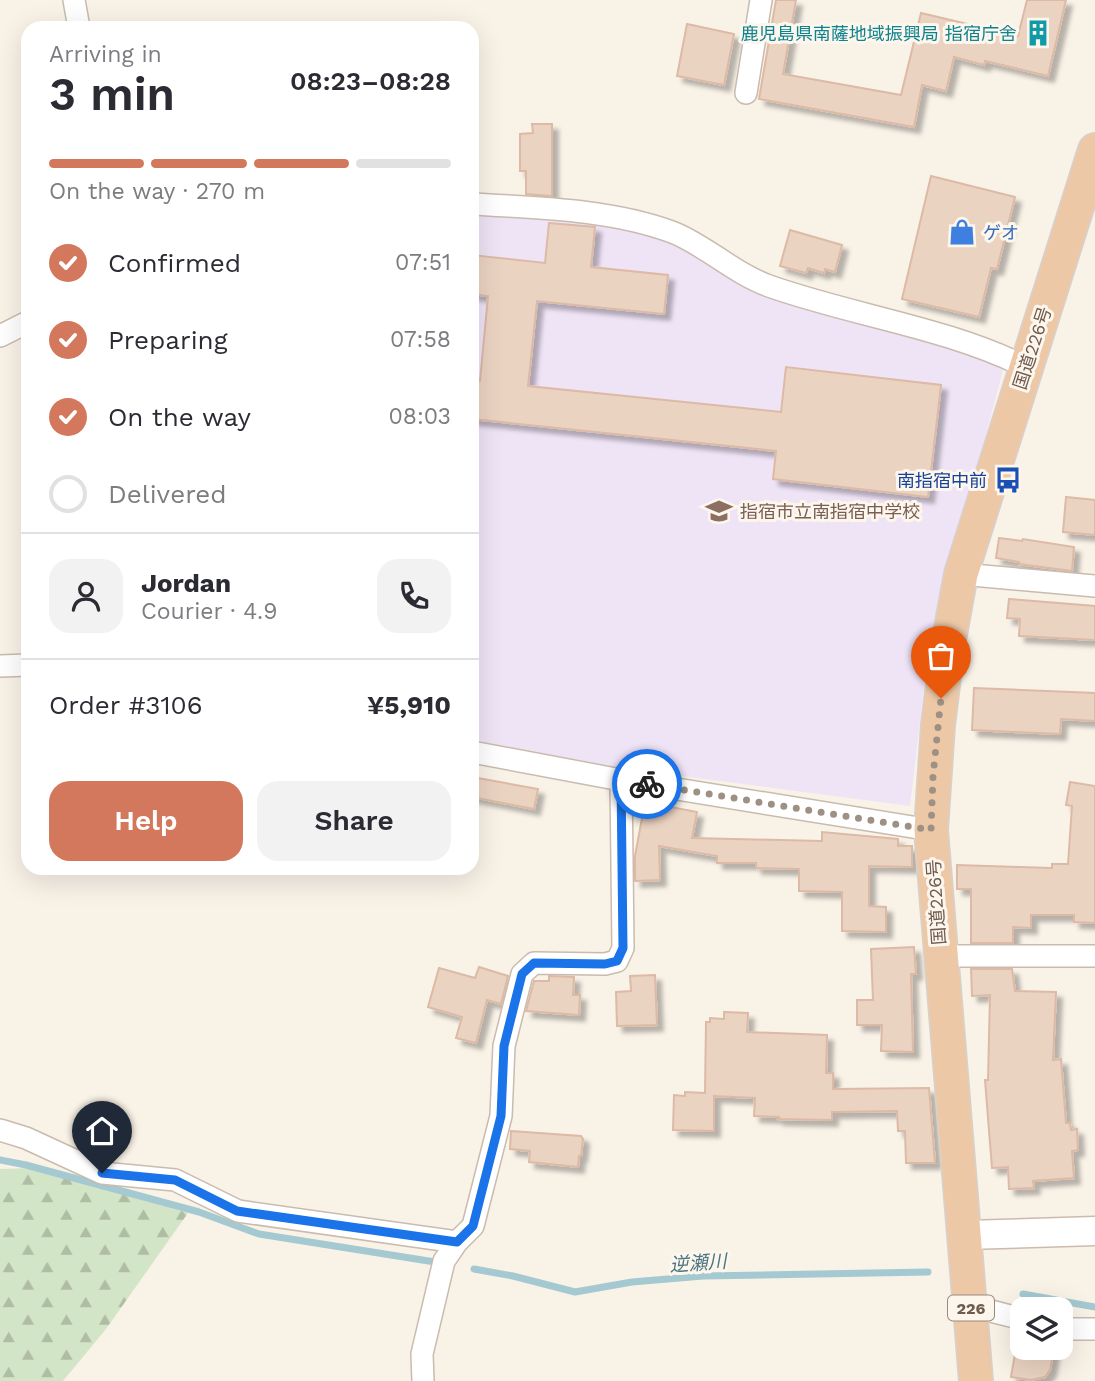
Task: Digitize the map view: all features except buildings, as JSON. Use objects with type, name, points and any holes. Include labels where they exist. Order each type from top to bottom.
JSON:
[{"type":"highway","name":"国道226号","points":[[976,1381],[931,830],[938,725],[948,645],[961,574],[1095,150]]},
{"type":"main road","points":[[966,1235],[1095,1231]]},
{"type":"street","points":[[74,0],[78,21]]},
{"type":"street","points":[[746,93],[761,0]]},
{"type":"street","points":[[479,205],[568,211],[661,229],[680,235],[737,272],[768,286],[951,337],[985,348],[1026,367]]},
{"type":"street","points":[[0,336],[21,326]]},
{"type":"street","points":[[961,574],[1095,586]]},
{"type":"street","points":[[0,666],[21,665]]},
{"type":"street","points":[[479,753],[621,780],[931,830]]},
{"type":"street","points":[[423,1381],[422,1354],[444,1262],[457,1242],[473,1226],[494,1151],[501,1116],[504,1046],[522,974],[534,963],[605,964],[617,961],[623,948],[621,780]]},
{"type":"street","points":[[940,956],[1095,956]]},
{"type":"street","points":[[0,1130],[26,1138],[102,1173],[175,1180],[237,1211],[457,1242]]},
{"type":"street","points":[[971,1306],[1010,1316]]},
{"type":"street","points":[[1073,1329],[1095,1329]]},
{"type":"shaded area","name":"指宿市立南指宿中学校","points":[[479,215],[532,216],[595,224],[674,242],[965,351],[1003,370],[928,653],[910,806],[605,766],[479,741]]},
{"type":"green space","points":[[30,1168],[188,1213],[106,1329],[63,1381],[0,1381],[0,1169]]},
{"type":"waterway","name":"逆瀬川","points":[[0,1160],[199,1212],[259,1234],[435,1262]]},
{"type":"waterway","name":"逆瀬川","points":[[474,1269],[575,1292],[632,1282],[703,1276],[928,1272]]},
{"type":"waterway","name":"逆瀬川","points":[[1023,1294],[1095,1307]]},
{"type":"way so far","points":[[647,784],[931,830],[941,698]]},
{"type":"place","name":"鹿児島県南薩地域振興局 指宿庁舍","points":[[1038,33]]},
{"type":"place","name":"ゲオ","points":[[962,232]]},
{"type":"place","name":"南指宿中前","points":[[1008,480]]},
{"type":"place","name":"指宿市立南指宿中学校","points":[[719,511]]},
{"type":"route","points":[[102,1173],[175,1180],[237,1211],[457,1242],[473,1226],[494,1151],[501,1116],[504,1046],[522,974],[534,963],[605,964],[617,961],[623,948],[621,780],[647,784]]}]
